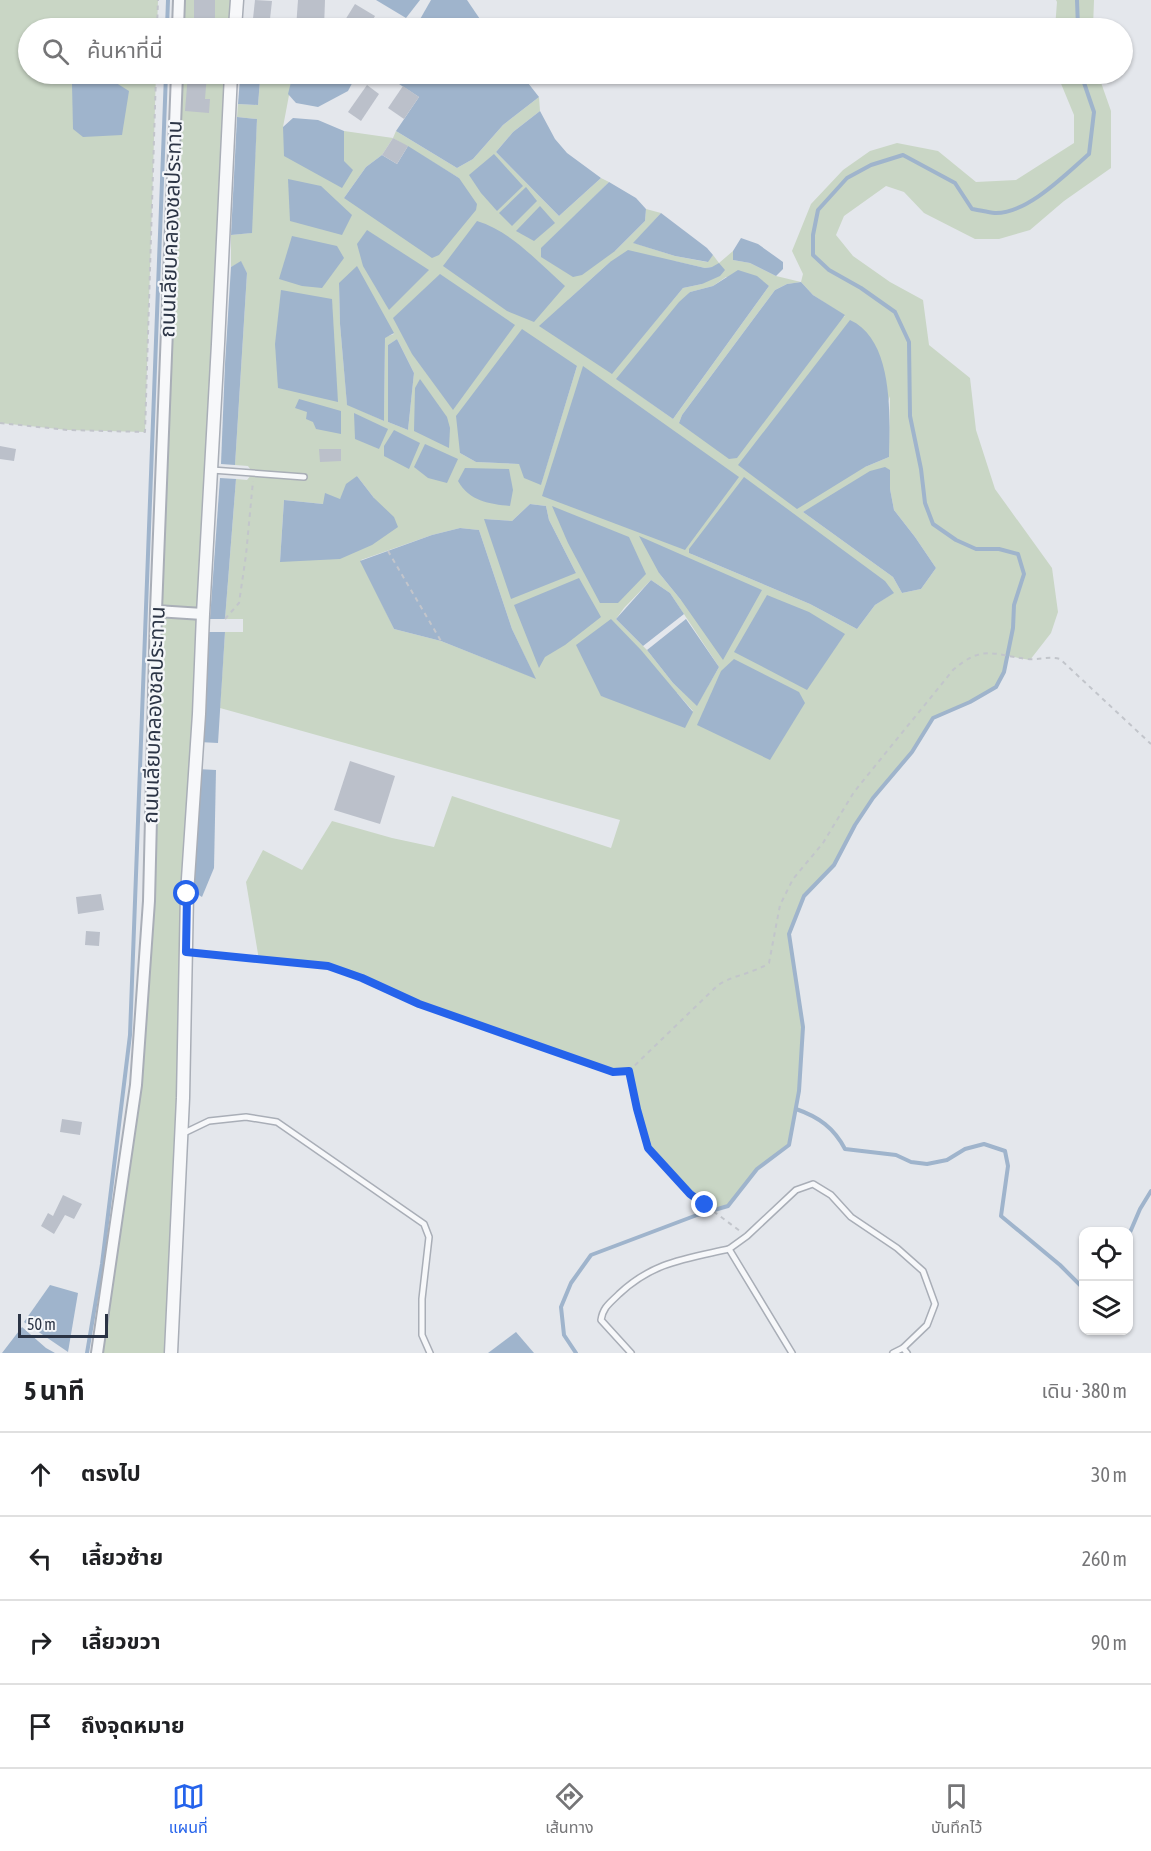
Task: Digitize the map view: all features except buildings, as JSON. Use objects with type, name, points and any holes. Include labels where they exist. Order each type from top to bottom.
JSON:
[{"type":"street","points":[[178,18],[179,0]]},
{"type":"street","points":[[236,18],[237,0]]},
{"type":"street","name":"ถนนเลียบคลองชลประทาน","points":[[97,1353],[136,1085],[148,901],[156,611],[177,84]]},
{"type":"street","points":[[171,1353],[181,1135],[187,894],[199,714],[231,84]]},
{"type":"street","points":[[156,611],[203,614]]},
{"type":"lane","points":[[210,470],[304,477]]},
{"type":"lane","points":[[181,1135],[209,1121],[246,1117],[277,1122],[424,1224],[429,1237],[422,1299],[422,1335],[429,1353]]},
{"type":"lane","points":[[631,1353],[601,1320],[603,1310],[632,1282],[664,1264],[729,1249],[747,1236],[796,1190],[813,1184],[831,1196],[851,1217],[897,1248],[923,1271],[935,1304],[927,1325],[905,1351],[893,1353]]},
{"type":"lane","points":[[729,1249],[792,1353]]},
{"type":"path","points":[[157,18],[158,0]]},
{"type":"path","points":[[0,423],[68,430],[145,432],[156,84]]},
{"type":"path","points":[[225,619],[239,603],[246,555],[253,473]]},
{"type":"path","points":[[388,551],[441,641]]},
{"type":"path","points":[[186,952],[328,966],[362,978],[440,1012],[613,1072],[629,1071],[718,985],[733,976],[759,970],[770,963],[780,905],[793,879],[823,843],[854,792],[953,670],[967,658],[982,653],[992,653],[1030,660],[1052,657],[1060,659],[1151,744]]},
{"type":"path","points":[[629,1071],[648,1148],[690,1194],[747,1236]]},
{"type":"green space","points":[[0,0],[158,0],[157,18],[18,18],[18,84],[156,84],[145,432],[68,430],[0,423]]},
{"type":"green space","points":[[179,0],[237,0],[236,18],[178,18]]},
{"type":"green space","points":[[1056,0],[1094,0],[1093,18],[1056,18]]},
{"type":"green space","points":[[176,84],[230,84],[209,462],[197,610],[157,611]]},
{"type":"green space","points":[[260,84],[291,84],[283,127],[344,161],[344,131],[393,138],[396,131],[457,168],[473,159],[503,125],[539,97],[540,111],[513,132],[496,152],[559,216],[601,178],[609,182],[542,248],[615,251],[645,221],[646,209],[661,213],[634,243],[675,256],[707,262],[713,255],[719,263],[733,251],[733,260],[750,263],[776,276],[801,282],[803,274],[792,251],[811,204],[843,170],[870,151],[897,143],[938,151],[976,182],[1016,180],[1074,143],[1074,115],[1061,84],[1102,84],[1111,111],[1111,168],[1064,201],[1030,230],[999,239],[975,239],[924,213],[904,192],[886,186],[844,216],[836,235],[853,256],[890,282],[923,300],[929,345],[970,378],[976,430],[995,489],[1052,568],[1058,612],[1051,633],[1030,660],[1008,656],[1004,672],[996,687],[970,702],[933,718],[912,752],[873,798],[855,825],[834,865],[804,896],[789,934],[803,1027],[799,1091],[789,1145],[757,1169],[728,1206],[713,1210],[690,1194],[648,1148],[629,1071],[613,1072],[419,1004],[362,978],[328,966],[259,960],[246,882],[263,850],[302,870],[332,821],[434,847],[452,796],[611,848],[620,820],[220,708],[225,632],[243,632],[243,619],[225,619],[236,479],[247,480],[253,473],[248,466],[235,465],[247,273],[241,262],[231,267],[231,235],[251,233],[257,119],[237,117],[238,104],[258,105]],"holes":[[[393,138],[459,178],[344,198],[366,167],[382,155]],[[674,261],[705,268],[712,267],[702,284],[683,288],[612,373],[568,300],[610,262]],[[726,277],[769,286],[673,419],[617,379],[690,292],[713,286]],[[801,282],[813,295],[845,316],[679,423],[682,415],[775,290],[787,284]],[[339,283],[394,334],[385,337],[384,421],[347,404],[340,324]],[[397,339],[414,373],[408,430],[388,422],[388,345]],[[577,366],[541,484],[519,464],[476,462],[460,453]],[[890,396],[889,457],[865,467]],[[890,470],[890,489],[894,510],[936,568],[921,589],[902,593],[893,577],[803,512]],[[357,476],[374,498],[280,562],[284,500],[323,504],[340,499]],[[530,504],[546,506],[549,520],[576,573],[485,519],[512,521]],[[460,528],[479,530],[512,629],[535,678],[441,641],[394,629],[361,560],[432,535]],[[689,553],[893,593],[875,605],[857,629],[810,604]],[[659,573],[762,590],[681,600]],[[651,580],[670,593],[719,667],[697,705],[673,683],[647,650],[616,619]],[[677,693],[693,711],[601,696]]]},
{"type":"green space","points":[[157,612],[197,612],[171,1353],[97,1353],[136,1085]]},
{"type":"water","points":[[376,0],[420,0],[406,18]]},
{"type":"water","points":[[431,0],[467,0],[479,18],[421,18]]},
{"type":"water","points":[[72,84],[118,84],[129,91],[122,135],[83,137],[73,129]]},
{"type":"water","points":[[240,84],[260,84],[258,105],[238,104]]},
{"type":"water","points":[[290,84],[352,84],[348,91],[318,107],[296,103],[288,94]]},
{"type":"water","points":[[399,84],[529,84],[539,97],[503,125],[473,159],[457,168],[396,131],[419,97]]},
{"type":"water","points":[[540,111],[555,139],[567,153],[601,178],[559,216],[496,152],[513,132]]},
{"type":"water","points":[[237,117],[257,119],[252,233],[231,235]]},
{"type":"water","points":[[293,118],[318,120],[344,131],[344,161],[353,170],[342,188],[284,156],[283,127]]},
{"type":"water","points":[[408,146],[459,178],[477,204],[476,210],[439,255],[432,258],[344,198],[366,167],[382,155],[397,164]]},
{"type":"water","points":[[494,154],[523,186],[497,211],[469,175]]},
{"type":"water","points":[[288,179],[321,186],[352,215],[342,235],[290,221]]},
{"type":"water","points":[[609,182],[636,198],[646,209],[645,221],[615,251],[582,275],[573,277],[541,257],[541,248]]},
{"type":"water","points":[[526,187],[537,201],[512,226],[499,213]]},
{"type":"water","points":[[540,206],[555,223],[534,241],[516,231]]},
{"type":"water","points":[[661,213],[707,248],[713,255],[708,262],[675,256],[633,243]]},
{"type":"water","points":[[477,221],[513,240],[565,286],[534,322],[507,311],[443,266]]},
{"type":"water","points":[[367,230],[429,270],[389,310],[363,266],[357,244]]},
{"type":"water","points":[[292,236],[337,246],[344,258],[322,288],[302,286],[279,279]]},
{"type":"water","points":[[741,238],[758,244],[783,262],[783,269],[776,276],[750,263],[733,260],[733,251]]},
{"type":"water","points":[[628,250],[705,268],[719,263],[725,270],[720,276],[702,284],[683,288],[612,374],[539,326],[610,262]]},
{"type":"water","points":[[241,261],[247,273],[235,465],[221,464],[231,267]]},
{"type":"water","points":[[357,266],[394,333],[385,338],[384,421],[347,405],[339,283]]},
{"type":"water","points":[[738,270],[757,276],[769,286],[673,419],[616,379],[679,302],[690,292],[713,286]]},
{"type":"water","points":[[440,274],[515,325],[453,410],[412,354],[393,318]]},
{"type":"water","points":[[801,282],[813,295],[845,315],[737,458],[729,459],[679,423],[682,415],[775,290],[787,284]]},
{"type":"water","points":[[281,290],[332,299],[338,402],[278,388],[275,344]]},
{"type":"water","points":[[850,320],[864,330],[875,344],[882,361],[889,401],[889,457],[865,467],[797,509],[738,465]]},
{"type":"water","points":[[522,329],[577,366],[541,485],[524,478],[519,464],[476,462],[460,453],[456,416]]},
{"type":"water","points":[[397,339],[414,373],[408,430],[388,422],[388,345]]},
{"type":"water","points":[[583,366],[739,477],[685,550],[542,496]]},
{"type":"water","points":[[420,379],[447,417],[450,428],[449,448],[414,431],[415,388]]},
{"type":"water","points":[[299,399],[341,411],[341,434],[316,429],[313,422],[306,419],[307,412],[295,408]]},
{"type":"water","points":[[354,413],[388,429],[379,449],[355,439]]},
{"type":"water","points":[[394,430],[420,443],[409,469],[384,456],[384,446]]},
{"type":"water","points":[[425,444],[458,459],[447,483],[428,478],[414,467]]},
{"type":"water","points":[[885,467],[890,470],[890,489],[894,510],[936,568],[921,589],[902,593],[893,577],[803,512],[870,471]]},
{"type":"water","points":[[465,468],[509,469],[513,490],[510,506],[480,500],[468,493],[458,481]]},
{"type":"water","points":[[357,476],[374,498],[394,517],[398,527],[372,545],[340,559],[280,562],[284,500],[323,504],[325,493],[340,499],[346,484]]},
{"type":"water","points":[[744,477],[885,581],[894,593],[875,605],[857,629],[810,604],[689,553],[689,549]]},
{"type":"water","points":[[220,478],[236,479],[225,619],[210,619]]},
{"type":"water","points":[[530,504],[546,506],[549,520],[576,573],[511,599],[484,519],[512,521]]},
{"type":"water","points":[[552,506],[629,537],[646,574],[618,603],[600,603],[568,543]]},
{"type":"water","points":[[460,528],[479,530],[512,629],[536,679],[441,641],[394,629],[360,561],[432,535]]},
{"type":"water","points":[[639,536],[762,590],[723,660],[659,573]]},
{"type":"water","points":[[579,578],[601,617],[565,645],[545,657],[539,668],[514,605]]},
{"type":"water","points":[[651,580],[670,593],[684,614],[643,646],[616,619]]},
{"type":"water","points":[[767,595],[809,612],[845,634],[807,690],[734,652]]},
{"type":"water","points":[[611,619],[641,650],[693,712],[685,728],[601,696],[576,645]]},
{"type":"water","points":[[686,619],[719,667],[697,706],[673,683],[647,650]]},
{"type":"water","points":[[208,632],[225,632],[218,743],[199,742]]},
{"type":"water","points":[[734,659],[799,692],[805,703],[770,760],[697,725],[721,671]]},
{"type":"water","points":[[197,769],[216,770],[214,868],[202,897],[194,892]]},
{"type":"water","points":[[50,1285],[78,1293],[68,1352],[24,1322]]},
{"type":"water","points":[[22,1327],[46,1348],[55,1353],[2,1353]]},
{"type":"water","points":[[516,1332],[534,1353],[488,1353]]},
{"type":"waterway","points":[[167,18],[168,0]]},
{"type":"waterway","points":[[1077,0],[1078,18]]},
{"type":"waterway","points":[[87,1353],[102,1264],[130,1035],[166,84]]},
{"type":"waterway","points":[[576,1353],[564,1335],[561,1307],[571,1283],[591,1255],[697,1215],[728,1206],[757,1169],[789,1145],[799,1091],[803,1027],[789,934],[804,896],[834,865],[855,825],[873,798],[912,752],[933,718],[970,702],[996,687],[1004,672],[1013,628],[1014,605],[1024,574],[1018,554],[999,549],[976,549],[956,540],[933,524],[925,503],[921,469],[910,416],[909,342],[895,312],[861,288],[829,270],[813,255],[813,235],[818,210],[847,178],[871,165],[903,155],[955,183],[972,209],[995,213],[1007,212],[1020,207],[1058,182],[1089,154],[1094,112],[1084,84]]},
{"type":"waterway","points":[[796,1109],[825,1124],[845,1149],[896,1155],[911,1162],[927,1164],[947,1160],[965,1149],[984,1144],[1005,1151],[1008,1166],[1001,1216],[1060,1265],[1079,1284]]},
{"type":"waterway","points":[[1132,1227],[1151,1191]]},
{"type":"route","points":[[187,894],[186,952],[328,966],[362,978],[419,1004],[613,1072],[629,1071],[648,1148],[690,1194],[705,1205]]}]
